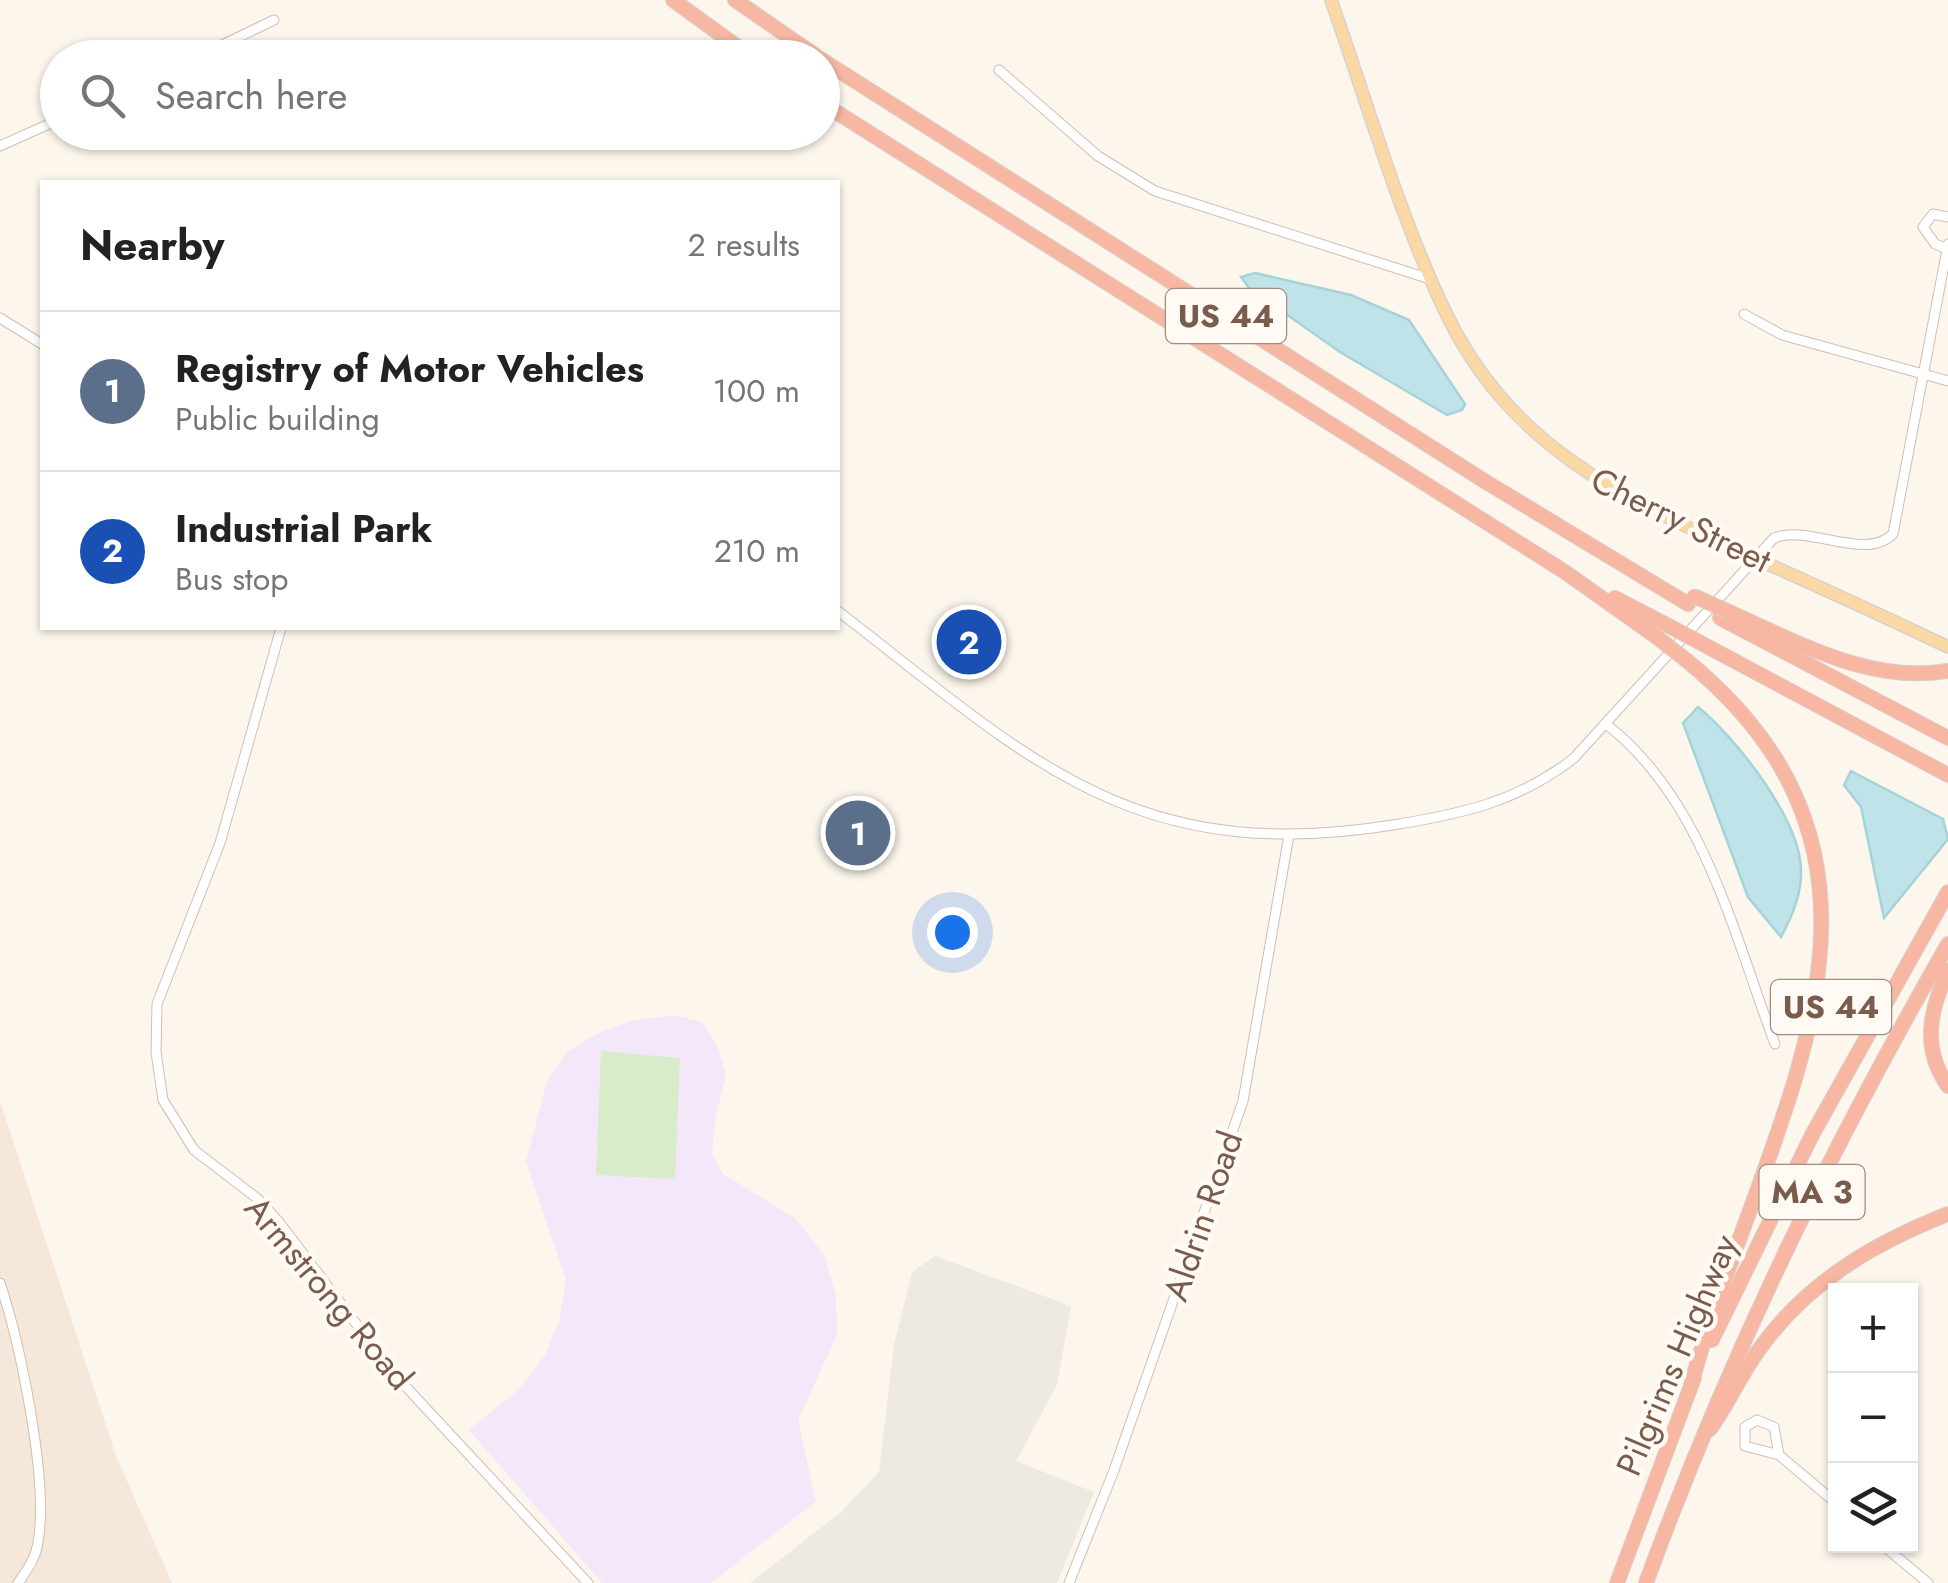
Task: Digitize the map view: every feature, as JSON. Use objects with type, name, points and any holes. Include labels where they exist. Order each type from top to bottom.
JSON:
[{"type":"highway","points":[[673,0],[728,40]]},
{"type":"highway","name":"US 44","points":[[735,0],[793,40]]},
{"type":"highway","name":"US 44","points":[[840,71],[1631,572],[1723,615]]},
{"type":"highway","name":"US 44","points":[[840,115],[1663,632]]},
{"type":"highway","points":[[1723,615],[1868,669],[1909,675],[1948,671]]},
{"type":"highway","points":[[1723,615],[1948,738]]},
{"type":"highway","points":[[1663,632],[1699,642],[1948,775]]},
{"type":"highway","points":[[1663,632],[1686,660],[1751,711],[1774,738],[1799,776],[1826,838]]},
{"type":"highway","name":"Pilgrims Highway","points":[[1617,1583],[1691,1385],[1812,1136],[1948,892]]},
{"type":"highway","name":"Pilgrims Highway","points":[[1646,1583],[1695,1450],[1807,1202],[1948,944]]},
{"type":"highway","points":[[1948,970],[1932,1010],[1930,1032],[1934,1057],[1948,1086]]},
{"type":"highway","name":"US 44","points":[[1691,1385],[1705,1333],[1779,1156],[1825,1028]]},
{"type":"highway","points":[[1695,1450],[1756,1353],[1809,1292],[1872,1248],[1948,1214]]},
{"type":"main road","name":"Cherry Street","points":[[1331,0],[1432,280],[1479,368],[1518,417],[1553,449],[1633,503],[1948,647]]},
{"type":"street","points":[[232,40],[274,20]]},
{"type":"street","points":[[1000,70],[1098,156],[1155,191],[1432,280]]},
{"type":"street","points":[[0,146],[40,128]]},
{"type":"street","points":[[840,613],[1000,739],[1072,783],[1178,822],[1289,835],[1363,830],[1500,803],[1536,786],[1574,758],[1754,557],[1782,534],[1866,543],[1889,539],[1896,528],[1946,246],[1935,244],[1923,228],[1932,214],[1948,217]]},
{"type":"street","points":[[1744,314],[1782,335],[1948,382]]},
{"type":"street","points":[[0,318],[40,343]]},
{"type":"street","name":"Armstrong Road","points":[[280,630],[220,843],[157,1004],[156,1052],[164,1100],[194,1150],[258,1199],[279,1222],[396,1375],[588,1583]]},
{"type":"street","points":[[1606,724],[1649,761],[1687,816],[1775,1044]]},
{"type":"street","name":"Aldrin Road","points":[[1069,1583],[1113,1473],[1243,1101],[1289,835]]},
{"type":"street","points":[[0,1284],[23,1374],[40,1516],[37,1550],[18,1583]]},
{"type":"street","points":[[1779,1455],[1774,1426],[1757,1420],[1744,1428],[1746,1446],[1779,1455],[1828,1496]]},
{"type":"street","points":[[1892,1553],[1928,1583]]},
{"type":"shaded area","points":[[673,1015],[702,1022],[718,1047],[726,1076],[715,1119],[712,1154],[723,1174],[795,1218],[825,1256],[836,1297],[837,1335],[798,1420],[816,1501],[711,1583],[602,1583],[469,1430],[518,1390],[545,1355],[559,1321],[566,1280],[526,1161],[547,1081],[568,1051],[599,1033],[630,1021]]},
{"type":"shaded area","points":[[0,1101],[116,1456],[172,1583],[0,1583]]},
{"type":"shaded area","points":[[935,1256],[1071,1306],[1057,1385],[1016,1461],[1094,1492],[1057,1583],[750,1583],[841,1512],[879,1472],[894,1345],[912,1272]]},
{"type":"green space","points":[[601,1051],[680,1058],[675,1179],[596,1175]]},
{"type":"water","points":[[1255,273],[1351,295],[1409,320],[1465,404],[1462,410],[1447,415],[1340,352],[1249,288],[1241,277]]},
{"type":"water","points":[[1698,707],[1747,759],[1790,827],[1798,850],[1801,879],[1781,937],[1748,897],[1683,723]]},
{"type":"water","points":[[1851,771],[1943,819],[1948,839],[1884,918],[1861,807],[1844,785]]},
{"type":"place","name":"Industrial Park","points":[[969,642]]},
{"type":"place","name":"Registry of Motor Vehicles","points":[[858,833]]}]
